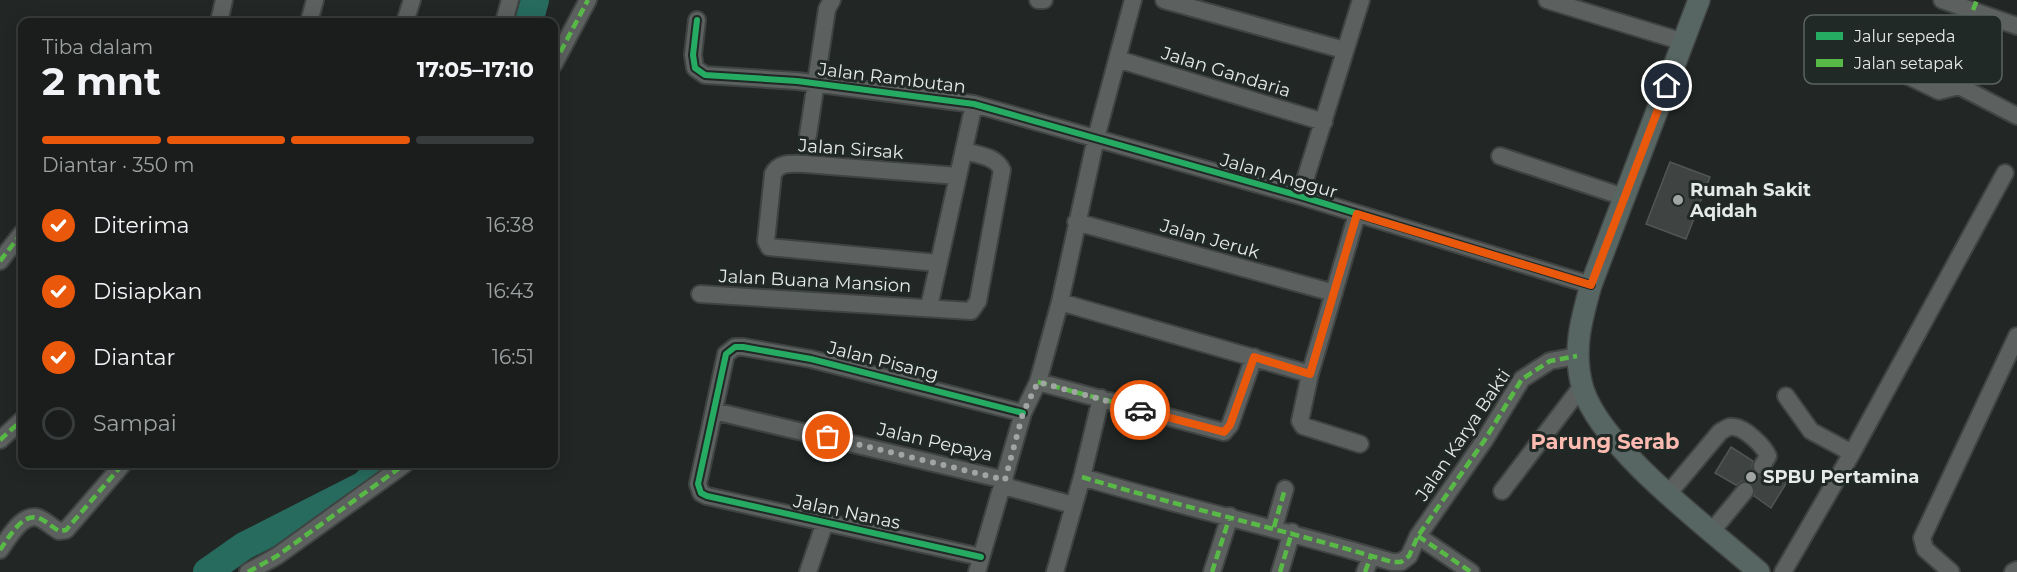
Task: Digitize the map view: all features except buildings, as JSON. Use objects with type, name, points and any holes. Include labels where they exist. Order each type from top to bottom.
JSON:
[{"type":"main road","points":[[1699,0],[1591,285],[1580,322],[1577,356],[1582,386],[1590,409],[1605,430],[1668,494],[1759,572]]},
{"type":"street","points":[[220,18],[224,0]]},
{"type":"street","points":[[310,18],[315,0]]},
{"type":"street","points":[[406,18],[412,0]]},
{"type":"street","points":[[505,18],[510,0]]},
{"type":"street","points":[[558,56],[588,0]]},
{"type":"street","points":[[1038,0],[1044,0]]},
{"type":"street","points":[[979,564],[1005,483],[1023,413],[1038,382],[1060,302],[1096,138],[1133,0]]},
{"type":"street","points":[[1164,0],[1344,50]]},
{"type":"street","points":[[1300,196],[1360,0]]},
{"type":"street","points":[[1547,0],[1684,42]]},
{"type":"street","points":[[1942,0],[1975,5],[1995,15]]},
{"type":"street","points":[[808,135],[830,4]]},
{"type":"street","points":[[572,41],[580,26],[578,18]]},
{"type":"street","points":[[2002,18],[2017,26]]},
{"type":"street","name":"Jalan Rambutan","points":[[697,20],[693,55],[695,68],[705,75],[797,81],[974,104],[1096,138]]},
{"type":"street","name":"Jalan Gandaria","points":[[1117,58],[1324,122]]},
{"type":"street","points":[[1925,84],[1939,91],[1959,86],[2017,116]]},
{"type":"street","name":"Jalan Buana Mansion","points":[[929,307],[974,104]]},
{"type":"street","name":"Jalan Anggur","points":[[1096,138],[1300,196],[1591,285]]},
{"type":"street","name":"Jalan Buana Mansion","points":[[700,294],[971,311],[978,301],[1002,170],[999,163],[993,159],[964,151]]},
{"type":"street","points":[[1500,156],[1624,196]]},
{"type":"street","name":"Jalan Sirsak","points":[[938,263],[769,247],[766,241],[774,174],[776,169],[784,164],[805,164],[958,176]]},
{"type":"street","points":[[1783,572],[1852,453],[2005,173]]},
{"type":"street","points":[[1357,214],[1310,374],[1300,422],[1303,426],[1360,444]]},
{"type":"street","name":"Jalan Jeruk","points":[[1076,222],[1334,293]]},
{"type":"street","points":[[0,261],[18,239]]},
{"type":"street","points":[[1060,302],[1310,374]]},
{"type":"street","points":[[1951,572],[1925,549],[1922,538],[2017,336]]},
{"type":"street","name":"Jalan Pisang","points":[[714,411],[726,354],[735,347],[812,359],[1023,413]]},
{"type":"street","name":"Jalan Karya Bakti","points":[[1368,564],[1401,562],[1409,556],[1418,536],[1484,441],[1522,379],[1550,361],[1577,356]]},
{"type":"street","points":[[1038,382],[1224,432],[1230,425],[1254,357]]},
{"type":"street","points":[[1502,491],[1582,386]]},
{"type":"street","points":[[1786,396],[1811,431],[1852,453]]},
{"type":"street","points":[[1054,572],[1082,477],[1101,398]]},
{"type":"street","name":"Jalan Pepaya","points":[[714,411],[1005,483],[1073,505]]},
{"type":"street","name":"Jalan Nanas","points":[[714,411],[698,484],[701,493],[830,524],[979,564]]},
{"type":"street","points":[[0,440],[18,424]]},
{"type":"street","points":[[1668,494],[1720,432],[1729,427],[1738,427],[1766,450],[1768,456],[1762,466]]},
{"type":"street","points":[[0,550],[21,524],[31,517],[40,518],[59,531],[66,530],[120,468]]},
{"type":"street","points":[[248,572],[278,556],[399,468]]},
{"type":"street","points":[[1082,477],[1161,501],[1292,532],[1368,564]]},
{"type":"street","points":[[1274,527],[1285,489]]},
{"type":"street","points":[[1712,531],[1745,491]]},
{"type":"street","points":[[1212,572],[1230,516]]},
{"type":"street","points":[[808,572],[830,524]]},
{"type":"street","points":[[819,572],[830,524]]},
{"type":"street","points":[[1280,572],[1292,532]]},
{"type":"street","points":[[1418,536],[1471,572]]},
{"type":"waterway","points":[[530,18],[535,0]]},
{"type":"waterway","points":[[207,572],[244,546],[364,485],[381,468]]},
{"type":"tunnel","points":[[1745,491],[1762,466]]},
{"type":"marked path","points":[[558,56],[588,0]]},
{"type":"marked path","points":[[1973,10],[1977,0]]},
{"type":"marked path","points":[[0,261],[18,238]]},
{"type":"marked path","points":[[1082,477],[1392,562],[1401,562],[1409,556],[1418,536],[1484,441],[1522,379],[1550,361],[1577,356]]},
{"type":"marked path","points":[[1038,382],[1224,432],[1230,425],[1252,364]]},
{"type":"marked path","points":[[0,440],[18,424]]},
{"type":"marked path","points":[[0,550],[16,528],[33,517],[39,518],[59,531],[66,530],[120,468]]},
{"type":"marked path","points":[[248,572],[277,556],[399,468]]},
{"type":"marked path","points":[[1274,527],[1285,489]]},
{"type":"marked path","points":[[1212,572],[1230,516]]},
{"type":"marked path","points":[[1280,572],[1292,532]]},
{"type":"marked path","points":[[1418,536],[1471,572]]},
{"type":"marked path","points":[[1365,572],[1371,556]]},
{"type":"cycle path","points":[[697,20],[693,55],[695,68],[705,75],[797,81],[974,104],[1300,196],[1591,285]]},
{"type":"cycle path","points":[[981,557],[701,493],[698,484],[726,354],[735,347],[743,347],[811,359],[1023,413]]},
{"type":"way so far","points":[[828,437],[1005,480],[1023,413],[1038,382],[1140,410]]},
{"type":"place","name":"Rumah Sakit Aqidah","points":[[1678,200]]},
{"type":"place","name":"SPBU Pertamina","points":[[1751,477]]},
{"type":"district","name":"Parung Serab","points":[[1605,442]]},
{"type":"route","points":[[1140,410],[1224,432],[1228,430],[1254,357],[1310,374],[1357,214],[1591,285],[1667,86]]}]
